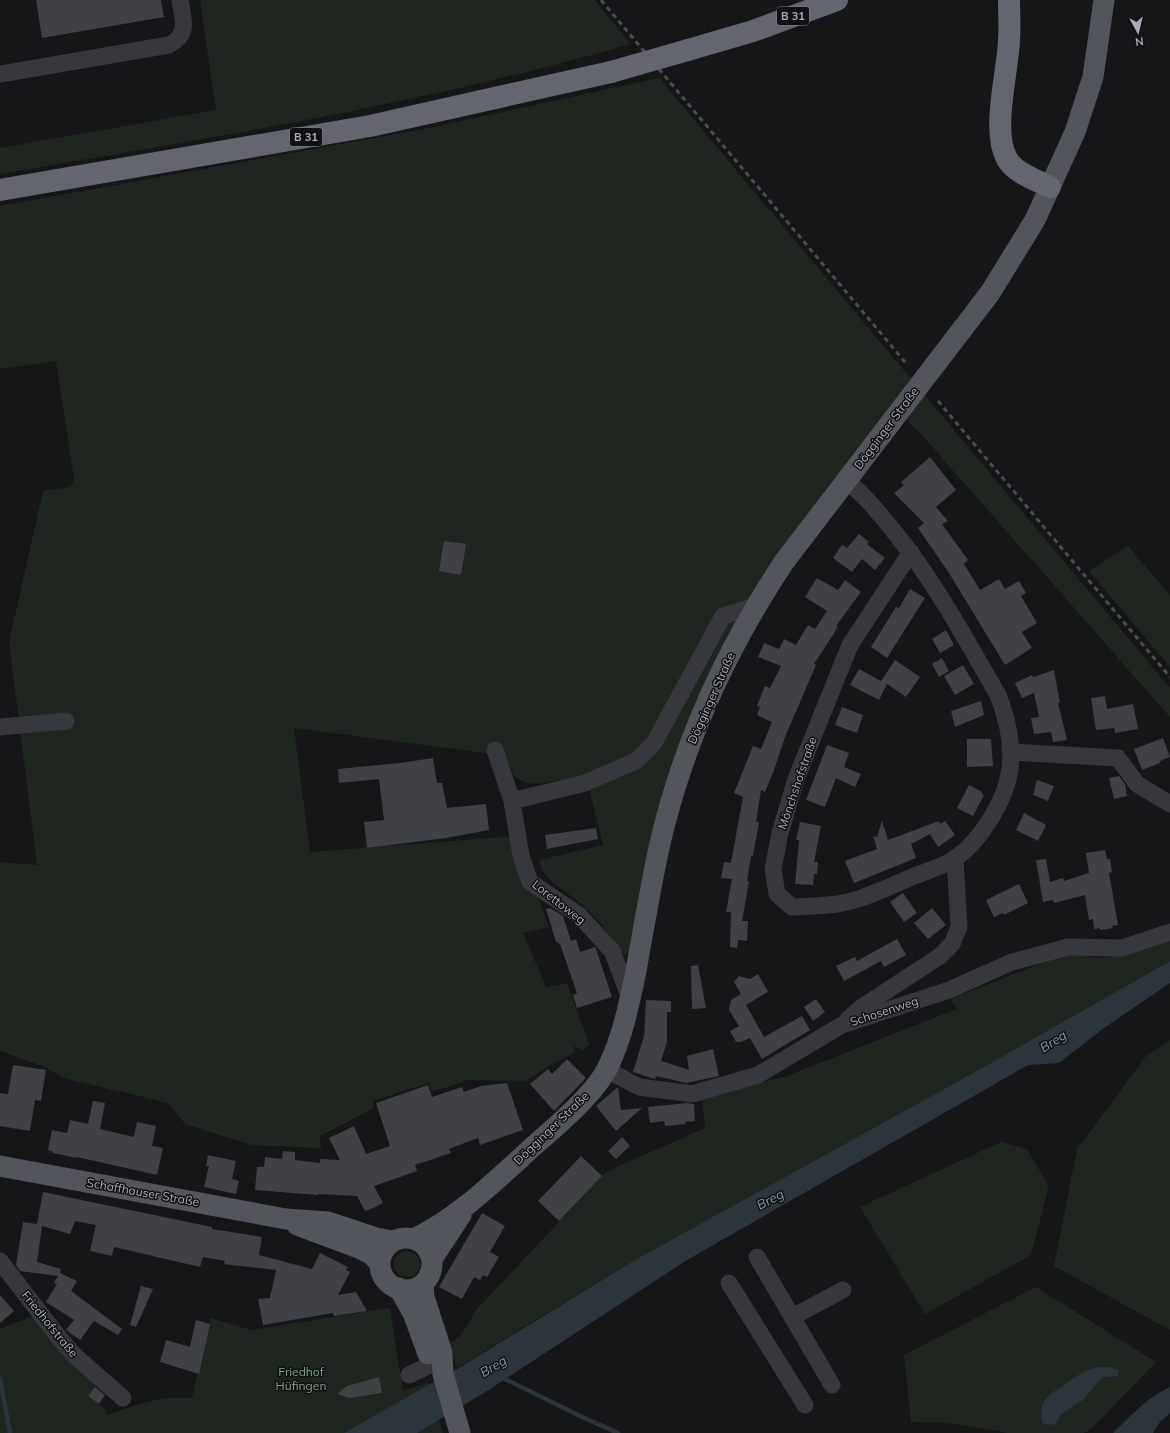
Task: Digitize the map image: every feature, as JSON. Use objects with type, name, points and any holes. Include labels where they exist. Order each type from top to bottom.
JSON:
[{"type":"highway","name":"B 31","points":[[0,190],[370,126],[610,72],[753,31],[837,0]]},
{"type":"highway","points":[[1005,5],[1009,40],[1001,111],[1001,145],[1007,160],[1022,173],[1050,187]]},
{"type":"main road","name":"Dögginger Straße","points":[[414,1239],[469,1204],[562,1121],[585,1098],[607,1070],[620,1039],[630,998],[658,851],[680,773],[710,698],[737,639],[755,606],[784,562],[990,293],[1035,220],[1075,132],[1093,77],[1104,0]]},
{"type":"main road","name":"Schaffhauser Straße","points":[[0,1166],[286,1219],[328,1222],[393,1242]]},
{"type":"main road","name":"Dögginger Straße","points":[[432,1259],[449,1231],[469,1204]]},
{"type":"main road","name":"Schaffhauser Straße","points":[[286,1219],[308,1230],[361,1249],[371,1254],[380,1263]]},
{"type":"main road","points":[[399,1288],[413,1289],[423,1284],[429,1276],[432,1259],[428,1249],[414,1239],[403,1238],[393,1242],[386,1248],[380,1263],[383,1275],[387,1281],[399,1288],[407,1300],[429,1356],[438,1368],[460,1433]]},
{"type":"main road","points":[[423,1284],[424,1297],[442,1353],[438,1368]]},
{"type":"street","points":[[0,74],[169,45],[179,40],[184,31],[180,0]]},
{"type":"street","name":"Mönchshofstraße","points":[[846,481],[874,507],[911,552],[928,576],[998,695],[1005,713],[1010,752],[1010,770],[999,803],[988,824],[973,843],[955,858],[857,900],[816,906],[792,907],[777,894],[773,869],[780,832],[796,779],[850,645],[911,552]]},
{"type":"street","points":[[512,801],[585,783],[636,761],[654,743],[723,616],[755,606]]},
{"type":"street","points":[[0,727],[66,721]]},
{"type":"street","name":"Lorettoweg","points":[[496,750],[512,801],[521,856],[530,882],[579,915],[612,950],[630,998]]},
{"type":"street","points":[[1010,752],[1118,758],[1138,784],[1170,804]]},
{"type":"street","points":[[842,1025],[862,1007],[940,956],[952,944],[959,927],[955,858]]},
{"type":"street","name":"Schosenweg","points":[[607,1070],[639,1087],[692,1094],[758,1075],[842,1025],[949,990],[1012,962],[1068,947],[1122,948],[1170,932]]},
{"type":"street","points":[[757,1257],[832,1385]]},
{"type":"street","name":"Friedhofstraße","points":[[0,1261],[72,1353],[123,1398]]},
{"type":"street","points":[[729,1283],[805,1405]]},
{"type":"street","points":[[792,1317],[843,1290]]},
{"type":"street","points":[[409,1375],[438,1368]]},
{"type":"green space","points":[[200,0],[595,0],[630,44],[474,85],[396,102],[238,133],[0,174],[0,148],[216,110]]},
{"type":"green space","points":[[659,78],[1170,688],[1170,717],[920,433],[893,406],[726,639],[631,954],[620,953],[598,920],[581,904],[555,884],[544,872],[541,866],[540,860],[603,845],[586,776],[559,783],[558,780],[535,784],[525,782],[514,776],[510,765],[493,754],[294,728],[310,852],[515,836],[549,927],[523,933],[546,987],[567,983],[589,1044],[584,1050],[574,1046],[575,1052],[524,1081],[468,1080],[432,1092],[429,1083],[373,1101],[374,1108],[320,1136],[321,1148],[251,1145],[185,1124],[168,1103],[63,1078],[45,1067],[0,1051],[0,862],[37,865],[9,642],[43,491],[71,487],[74,479],[56,361],[0,369],[0,206],[424,129]]},
{"type":"green space","points":[[1128,546],[1170,595],[1170,667],[1089,571]]},
{"type":"green space","points":[[1170,940],[1170,961],[980,1069],[635,1260],[457,1368],[450,1343],[460,1336],[477,1309],[602,1176],[612,1169],[705,1128],[702,1097],[784,1077],[957,1009],[950,999],[1058,957],[1079,955],[1097,958],[1118,955]]},
{"type":"green space","points":[[1170,1040],[1170,1330],[1054,1266],[1077,1149],[1146,1056]]},
{"type":"green space","points":[[1001,1142],[1027,1149],[1049,1186],[1031,1255],[925,1314],[860,1207]]},
{"type":"green space","points":[[407,1251],[416,1255],[420,1264],[416,1273],[407,1277],[398,1273],[394,1264],[398,1255]]},
{"type":"green space","points":[[1036,1287],[1156,1362],[1095,1425],[1084,1433],[1008,1433],[948,1423],[911,1422],[904,1355]]},
{"type":"green space","name":"Friedhof Hüfingen","points":[[390,1308],[403,1390],[428,1383],[443,1433],[0,1433],[0,1329],[33,1316],[71,1364],[96,1386],[88,1396],[105,1409],[107,1415],[128,1407],[169,1398],[192,1398],[211,1318],[251,1330]]},
{"type":"water","name":"Breg","points":[[1170,961],[1170,983],[1104,1028],[1059,1063],[1028,1065],[687,1260],[487,1391],[417,1433],[344,1433],[462,1366],[635,1260],[980,1069]]},
{"type":"water","points":[[1100,1367],[1108,1367],[1119,1370],[1118,1376],[1104,1377],[1100,1380],[1083,1400],[1061,1414],[1054,1426],[1051,1424],[1043,1424],[1041,1410],[1045,1400],[1049,1396],[1081,1374]]},
{"type":"water","points":[[1170,1387],[1170,1413],[1160,1422],[1153,1433],[1113,1433],[1147,1401]]},
{"type":"building","points":[[36,0],[161,0],[164,17],[42,38]]},
{"type":"building","points":[[930,457],[956,490],[936,507],[948,521],[942,524],[968,560],[964,564],[980,590],[999,579],[1005,589],[1019,581],[1026,593],[1021,596],[1037,623],[1022,632],[1032,648],[1005,665],[949,573],[918,528],[924,523],[894,493],[904,485],[901,482]]},
{"type":"building","points":[[859,534],[869,542],[867,544],[885,558],[875,570],[862,559],[852,572],[833,558],[842,545],[847,548]]},
{"type":"building","points":[[444,541],[466,544],[461,575],[439,571]]},
{"type":"building","points":[[817,578],[838,590],[845,580],[861,592],[836,626],[838,627],[814,664],[816,665],[785,737],[765,792],[761,790],[756,822],[759,822],[753,856],[751,856],[747,881],[749,882],[742,921],[748,921],[747,941],[738,940],[737,948],[730,947],[731,912],[726,912],[732,879],[721,878],[724,862],[731,863],[743,797],[734,793],[753,746],[761,749],[772,722],[757,715],[760,707],[757,706],[765,686],[770,688],[781,666],[758,657],[764,643],[779,649],[784,639],[796,645],[808,625],[815,629],[827,611],[805,597]]},
{"type":"building","points":[[910,589],[925,598],[887,658],[871,647],[896,607],[899,608]]},
{"type":"building","points":[[946,630],[954,645],[940,653],[932,639]]},
{"type":"building","points":[[942,658],[949,671],[939,677],[932,664]]},
{"type":"building","points":[[895,660],[920,677],[906,697],[887,684],[879,700],[850,685],[859,669],[881,681]]},
{"type":"building","points":[[963,665],[974,684],[955,695],[944,676]]},
{"type":"building","points":[[1054,670],[1060,703],[1058,703],[1067,740],[1053,742],[1051,732],[1034,734],[1031,718],[1039,717],[1034,693],[1022,698],[1015,683],[1032,675],[1033,677]]},
{"type":"building","points":[[1105,696],[1107,709],[1133,704],[1138,729],[1115,733],[1114,728],[1096,730],[1091,698]]},
{"type":"building","points":[[981,701],[984,715],[955,727],[951,711]]},
{"type":"building","points":[[842,707],[863,715],[857,733],[835,725]]},
{"type":"building","points":[[1163,738],[1170,757],[1160,761],[1160,763],[1142,770],[1134,749]]},
{"type":"building","points":[[967,739],[991,739],[993,766],[967,767]]},
{"type":"building","points":[[827,745],[849,753],[844,767],[861,774],[855,787],[836,778],[825,807],[806,800]]},
{"type":"building","points":[[433,758],[437,783],[442,783],[447,808],[486,804],[489,830],[446,838],[367,848],[364,822],[384,820],[379,779],[339,783],[338,769]]},
{"type":"building","points":[[1119,776],[1125,784],[1127,796],[1114,799],[1109,778]]},
{"type":"building","points":[[1037,780],[1054,786],[1048,801],[1033,795]]},
{"type":"building","points":[[969,785],[982,792],[981,793],[984,795],[973,816],[957,808]]},
{"type":"building","points":[[1024,813],[1046,825],[1038,841],[1016,830]]},
{"type":"building","points":[[882,821],[888,840],[939,821],[940,824],[945,821],[955,835],[938,847],[930,834],[911,844],[916,858],[854,883],[845,861],[877,849],[873,836],[877,837]]},
{"type":"building","points":[[800,822],[821,826],[814,862],[818,862],[817,874],[814,874],[813,885],[795,884],[799,840],[796,840]]},
{"type":"building","points":[[596,828],[598,839],[547,849],[545,835]]},
{"type":"building","points":[[1105,850],[1107,859],[1110,859],[1112,872],[1109,873],[1118,925],[1112,926],[1113,928],[1100,930],[1100,928],[1094,929],[1093,919],[1089,920],[1085,895],[1054,903],[1053,900],[1043,902],[1036,860],[1046,859],[1050,882],[1063,878],[1064,881],[1089,873],[1086,853]]},
{"type":"building","points":[[1019,884],[1028,903],[1004,915],[1003,913],[994,917],[986,900]]},
{"type":"building","points":[[903,893],[917,913],[904,922],[890,902]]},
{"type":"building","points":[[550,908],[563,916],[571,941],[576,939],[580,952],[595,947],[612,997],[577,1008],[573,995],[577,993],[560,944],[556,942],[546,909]]},
{"type":"building","points":[[932,908],[946,925],[928,939],[914,923]]},
{"type":"building","points":[[897,939],[906,955],[884,967],[881,961],[844,981],[836,966],[855,957],[857,961]]},
{"type":"building","points":[[698,965],[706,1008],[692,1009],[691,966]]},
{"type":"building","points":[[758,974],[768,992],[746,1005],[764,1037],[802,1016],[810,1030],[762,1059],[750,1038],[741,1042],[736,1042],[730,1031],[739,1026],[729,1010],[731,1000],[741,994],[734,982],[739,976],[750,979]]},
{"type":"building","points":[[816,999],[825,1012],[813,1021],[804,1007]]},
{"type":"building","points":[[646,1000],[671,1001],[671,1012],[667,1012],[667,1042],[661,1061],[689,1070],[687,1056],[713,1049],[719,1076],[686,1083],[656,1076],[655,1079],[633,1072],[644,1036]]},
{"type":"building","points":[[567,1059],[586,1078],[554,1111],[530,1084],[548,1069],[552,1074]]},
{"type":"building","points":[[13,1065],[46,1070],[41,1101],[35,1100],[30,1131],[0,1126],[0,1093],[8,1094]]},
{"type":"building","points":[[507,1083],[523,1130],[480,1145],[478,1138],[467,1142],[449,1149],[451,1153],[415,1165],[417,1171],[374,1186],[383,1203],[373,1208],[365,1211],[357,1196],[318,1195],[255,1190],[257,1167],[264,1167],[265,1157],[282,1159],[283,1151],[295,1152],[295,1160],[320,1163],[320,1159],[340,1160],[329,1138],[354,1126],[366,1154],[390,1146],[376,1103],[428,1085],[432,1097],[462,1087],[464,1092],[481,1086]]},
{"type":"building","points":[[618,1087],[621,1110],[642,1108],[616,1131],[596,1106]]},
{"type":"building","points":[[93,1101],[105,1103],[100,1129],[134,1137],[137,1122],[156,1126],[152,1146],[163,1148],[157,1175],[53,1153],[48,1150],[52,1130],[67,1133],[70,1120],[88,1124]]},
{"type":"building","points":[[687,1103],[694,1104],[695,1121],[685,1122],[686,1124],[665,1126],[664,1121],[650,1123],[648,1107]]},
{"type":"building","points":[[622,1137],[630,1146],[616,1159],[608,1151]]},
{"type":"building","points":[[208,1155],[236,1161],[232,1179],[239,1181],[236,1194],[204,1187],[209,1166],[206,1166]]},
{"type":"building","points":[[581,1156],[602,1176],[559,1221],[538,1201]]},
{"type":"building","points":[[43,1192],[212,1227],[212,1229],[262,1237],[259,1255],[312,1269],[320,1253],[348,1267],[346,1270],[350,1272],[338,1295],[356,1292],[367,1311],[334,1316],[333,1313],[263,1325],[258,1299],[270,1298],[276,1270],[224,1264],[225,1261],[203,1257],[200,1267],[114,1247],[112,1256],[90,1251],[96,1225],[75,1221],[70,1234],[42,1226],[37,1262],[61,1269],[60,1273],[77,1281],[71,1291],[122,1329],[118,1335],[94,1321],[80,1340],[66,1330],[74,1320],[46,1302],[57,1284],[54,1283],[58,1276],[20,1271],[16,1265],[23,1222],[37,1224]]},
{"type":"building","points":[[482,1213],[505,1226],[490,1252],[499,1257],[487,1277],[483,1275],[480,1280],[474,1277],[462,1299],[439,1287]]},
{"type":"building","points":[[141,1286],[153,1289],[136,1327],[130,1325]]},
{"type":"building","points":[[0,1295],[14,1311],[0,1323]]},
{"type":"building","points":[[196,1320],[210,1324],[199,1374],[160,1362],[166,1340],[190,1347]]},
{"type":"building","points":[[379,1377],[382,1393],[349,1398],[337,1394],[347,1386]]},
{"type":"building","points":[[95,1387],[105,1395],[99,1404],[88,1396]]},
{"type":"waterway","name":"Breg","points":[[501,1377],[618,1433]]},
{"type":"waterway","points":[[0,1379],[10,1433]]},
{"type":"railway","points":[[601,0],[905,362]]},
{"type":"railway","points":[[938,401],[1170,677]]}]
